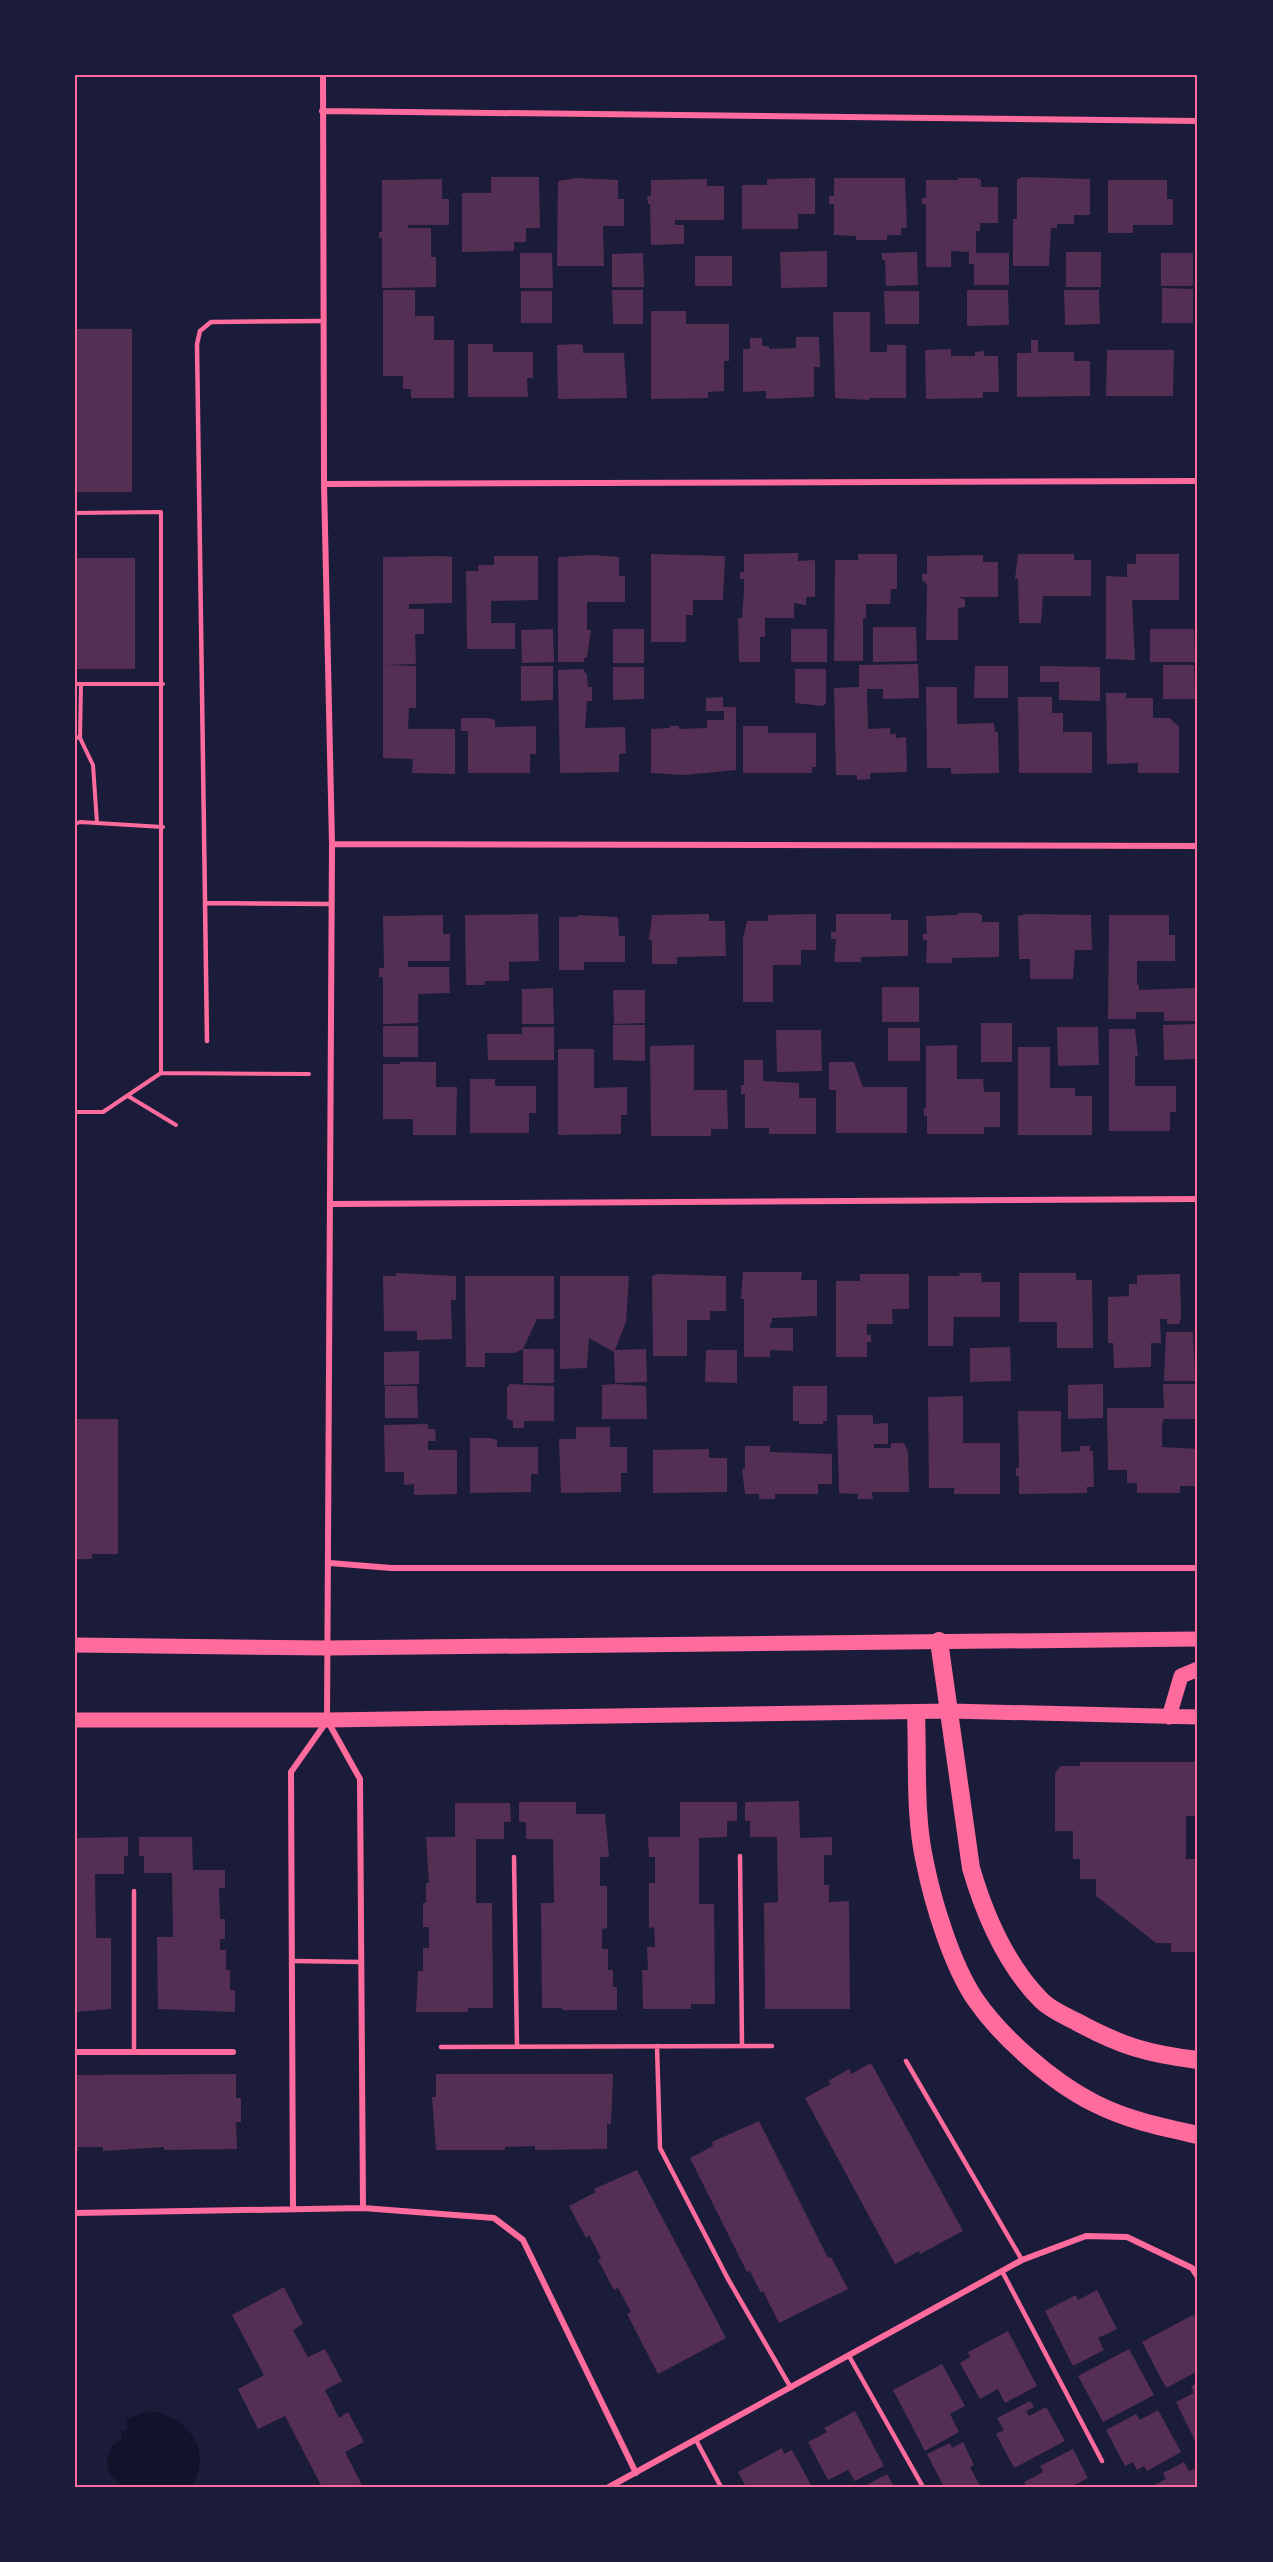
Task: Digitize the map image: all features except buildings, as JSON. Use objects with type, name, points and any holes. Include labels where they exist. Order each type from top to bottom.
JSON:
[{"type":"highway","points":[[939,1641],[951,1712],[971,1868],[981,1902],[994,1932],[1016,1968],[1042,2002],[1116,2043],[1165,2056],[1198,2060]]},
{"type":"highway","points":[[916,1713],[924,1861],[950,1946],[974,1998],[1011,2041],[1048,2072],[1093,2103],[1143,2123],[1198,2135]]},
{"type":"main road","points":[[75,1645],[327,1648],[1198,1639]]},
{"type":"main road","points":[[1169,1717],[1181,1676],[1198,1669]]},
{"type":"main road","points":[[75,1720],[327,1720],[951,1712],[1198,1717]]},
{"type":"street","points":[[323,75],[324,484],[332,844],[330,1563],[327,1720],[360,1779],[363,2208]]},
{"type":"street","points":[[322,111],[1198,121]]},
{"type":"street","points":[[324,484],[1198,482]]},
{"type":"street","points":[[332,844],[1198,846]]},
{"type":"street","points":[[330,1204],[1198,1199]]},
{"type":"street","points":[[330,1563],[391,1568],[1198,1568]]},
{"type":"street","points":[[293,2209],[291,1772],[327,1720]]},
{"type":"street","points":[[75,2052],[233,2052]]},
{"type":"street","points":[[75,2213],[363,2208],[494,2218],[523,2240],[636,2473]]},
{"type":"street","points":[[609,2487],[1022,2260],[1086,2236],[1127,2237],[1192,2268],[1198,2277]]},
{"type":"lane","points":[[207,1041],[197,344],[200,331],[211,322],[324,321]]},
{"type":"lane","points":[[205,903],[332,904]]},
{"type":"lane","points":[[740,1856],[742,2046]]},
{"type":"lane","points":[[514,1857],[517,2047]]},
{"type":"lane","points":[[134,1891],[134,2052]]},
{"type":"lane","points":[[292,1961],[361,1962]]},
{"type":"lane","points":[[657,2046],[660,2148],[728,2279],[791,2388]]},
{"type":"lane","points":[[441,2048],[772,2046]]},
{"type":"lane","points":[[906,2061],[1022,2260]]},
{"type":"lane","points":[[1002,2271],[1102,2461]]},
{"type":"lane","points":[[849,2356],[922,2487]]},
{"type":"lane","points":[[696,2440],[721,2487]]},
{"type":"path","points":[[75,513],[161,512],[163,684],[161,1073]]},
{"type":"path","points":[[75,684],[163,684]]},
{"type":"path","points":[[81,684],[77,737],[93,765],[97,823]]},
{"type":"path","points":[[75,824],[80,822],[163,827]]},
{"type":"path","points":[[75,1112],[103,1112],[161,1073],[331,1075]]},
{"type":"path","points":[[128,1096],[176,1125]]},
{"type":"shaded area","points":[[150,2411],[176,2420],[194,2437],[200,2460],[192,2487],[121,2487],[121,2483],[111,2476],[108,2454],[113,2446],[122,2439],[121,2432],[128,2430],[126,2419]]}]
